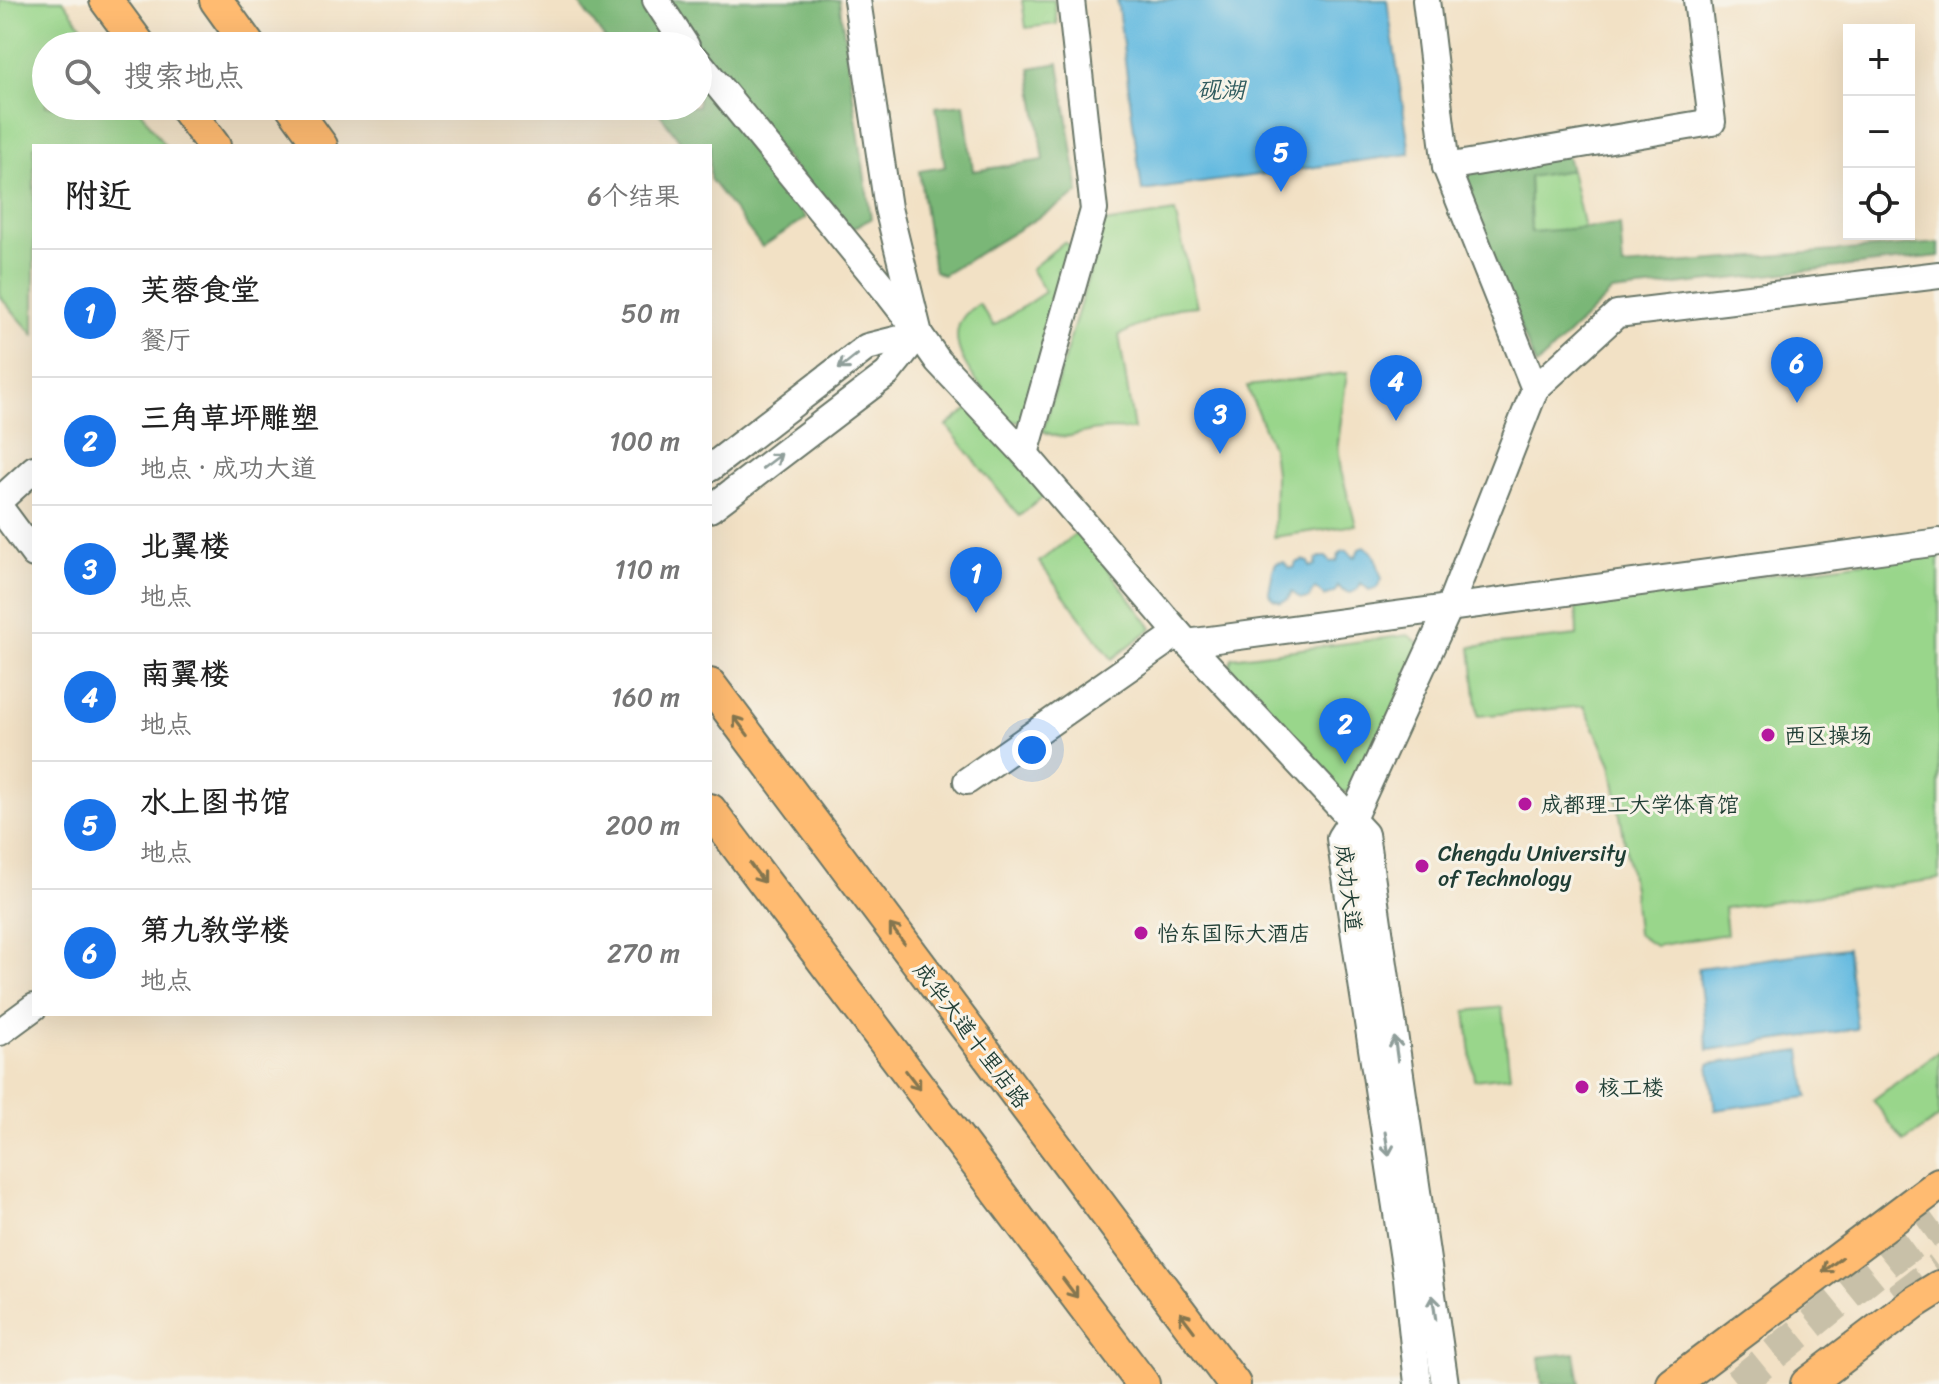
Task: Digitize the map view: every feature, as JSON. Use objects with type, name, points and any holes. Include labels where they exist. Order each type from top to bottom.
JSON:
[{"type":"main road","points":[[106,0],[130,32]]},
{"type":"main road","points":[[216,0],[239,32]]},
{"type":"main road","points":[[194,120],[212,144]]},
{"type":"main road","points":[[302,120],[320,144]]},
{"type":"main road","name":"成华大道十里店路","points":[[712,688],[1234,1384]]},
{"type":"main road","points":[[712,813],[1143,1384]]},
{"type":"main road","points":[[1673,1384],[1939,1184]]},
{"type":"main road","points":[[1879,1229],[1939,1199]]},
{"type":"main road","points":[[1807,1384],[1931,1291]]},
{"type":"street","points":[[656,0],[677,32]]},
{"type":"street","points":[[857,0],[888,208],[919,334]]},
{"type":"street","points":[[1025,454],[1094,210],[1071,0]]},
{"type":"street","points":[[1426,0],[1446,167],[1535,389]]},
{"type":"street","points":[[1446,167],[1712,122],[1697,0]]},
{"type":"street","points":[[712,78],[888,293],[938,361],[1025,454],[1182,638],[1351,821],[1448,610],[1535,389],[1617,314],[1939,275]]},
{"type":"street","points":[[712,466],[867,347],[919,334]]},
{"type":"street","points":[[712,507],[887,374],[919,334]]},
{"type":"street","points":[[0,500],[32,471]]},
{"type":"street","points":[[0,508],[32,551]]},
{"type":"street","points":[[967,781],[1182,638],[1448,610],[1939,542]]},
{"type":"street","name":"成功大道","points":[[1418,1384],[1407,1279],[1340,838],[1351,821],[1365,834],[1445,1384]]},
{"type":"street","points":[[0,1032],[32,1008]]},
{"type":"green space","points":[[0,0],[63,0],[86,32],[32,32],[32,120],[147,120],[164,144],[32,144],[32,333],[0,297]]},
{"type":"green space","points":[[577,0],[641,0],[663,32],[600,32]]},
{"type":"green space","points":[[669,0],[839,0],[871,219],[849,230],[800,176],[712,64],[712,32],[690,32]]},
{"type":"green space","points":[[1022,0],[1054,0],[1057,24],[1026,28]]},
{"type":"green space","points":[[1059,63],[1079,193],[943,275],[934,271],[919,171],[945,167],[936,107],[964,104],[973,171],[1044,160],[1030,68]]},
{"type":"green space","points":[[712,99],[806,218],[762,247],[712,182],[712,144],[682,144],[664,120],[712,120]]},
{"type":"green space","points":[[1567,156],[1571,170],[1529,177],[1531,232],[1620,225],[1623,267],[1939,243],[1939,256],[1612,292],[1536,366],[1459,173]]},
{"type":"green space","points":[[1571,170],[1584,228],[1531,233],[1529,176]]},
{"type":"green space","points":[[1175,212],[1197,306],[1177,308],[1119,335],[1134,430],[1099,430],[1065,437],[1043,431],[1104,223]]},
{"type":"green space","points":[[1064,242],[1071,246],[1025,414],[1019,422],[1010,421],[970,372],[958,343],[958,329],[964,316],[979,304],[994,326],[1045,292],[1031,269]]},
{"type":"green space","points":[[1347,373],[1338,444],[1341,471],[1356,525],[1274,537],[1275,474],[1272,448],[1247,386]]},
{"type":"green space","points":[[972,406],[1044,496],[1019,516],[947,426]]},
{"type":"green space","points":[[1079,531],[1152,628],[1112,659],[1039,562]]},
{"type":"green space","name":"西区操场","points":[[1939,552],[1939,879],[1724,908],[1727,934],[1655,946],[1637,934],[1633,889],[1611,764],[1584,706],[1478,716],[1471,647],[1577,636],[1576,601]]},
{"type":"green space","points":[[1408,635],[1422,645],[1357,790],[1336,793],[1228,670],[1232,658]]},
{"type":"green space","points":[[1502,1007],[1510,1076],[1474,1080],[1466,1011]]},
{"type":"green space","points":[[1939,1051],[1939,1117],[1904,1142],[1873,1100]]},
{"type":"green space","points":[[1575,1353],[1580,1384],[1542,1384],[1539,1357]]},
{"type":"water","name":"砚湖","points":[[1117,0],[1387,0],[1410,154],[1142,191]]},
{"type":"water","points":[[1364,547],[1371,552],[1378,565],[1382,579],[1377,588],[1369,590],[1361,583],[1351,593],[1338,586],[1335,592],[1325,596],[1315,588],[1309,598],[1301,599],[1292,592],[1288,599],[1281,602],[1269,593],[1276,563],[1284,562],[1289,568],[1294,568],[1296,563],[1303,560],[1310,567],[1320,557],[1337,561],[1342,552],[1348,551],[1353,557]]},
{"type":"water","points":[[1847,948],[1857,1029],[1708,1050],[1698,968]]},
{"type":"water","points":[[1801,1051],[1808,1097],[1715,1110],[1709,1064]]},
{"type":"tunnel","points":[[1737,1384],[1939,1224]]},
{"type":"tunnel","points":[[1898,1299],[1939,1268]]},
{"type":"place","name":"水上图书馆","points":[[1281,192]]},
{"type":"place","name":"第九教学楼","points":[[1797,403]]},
{"type":"place","name":"南翼楼","points":[[1396,421]]},
{"type":"place","name":"北翼楼","points":[[1220,454]]},
{"type":"place","name":"芙蓉食堂","points":[[976,613]]},
{"type":"place","name":"西区操场","points":[[1768,735]]},
{"type":"place","name":"三角草坪雕塑","points":[[1345,764]]},
{"type":"place","name":"成都理工大学体育馆","points":[[1525,804]]},
{"type":"place","name":"Chengdu University of Technology","points":[[1422,866]]},
{"type":"place","name":"怡东国际大酒店","points":[[1141,933]]},
{"type":"place","name":"核工楼","points":[[1582,1087]]}]
